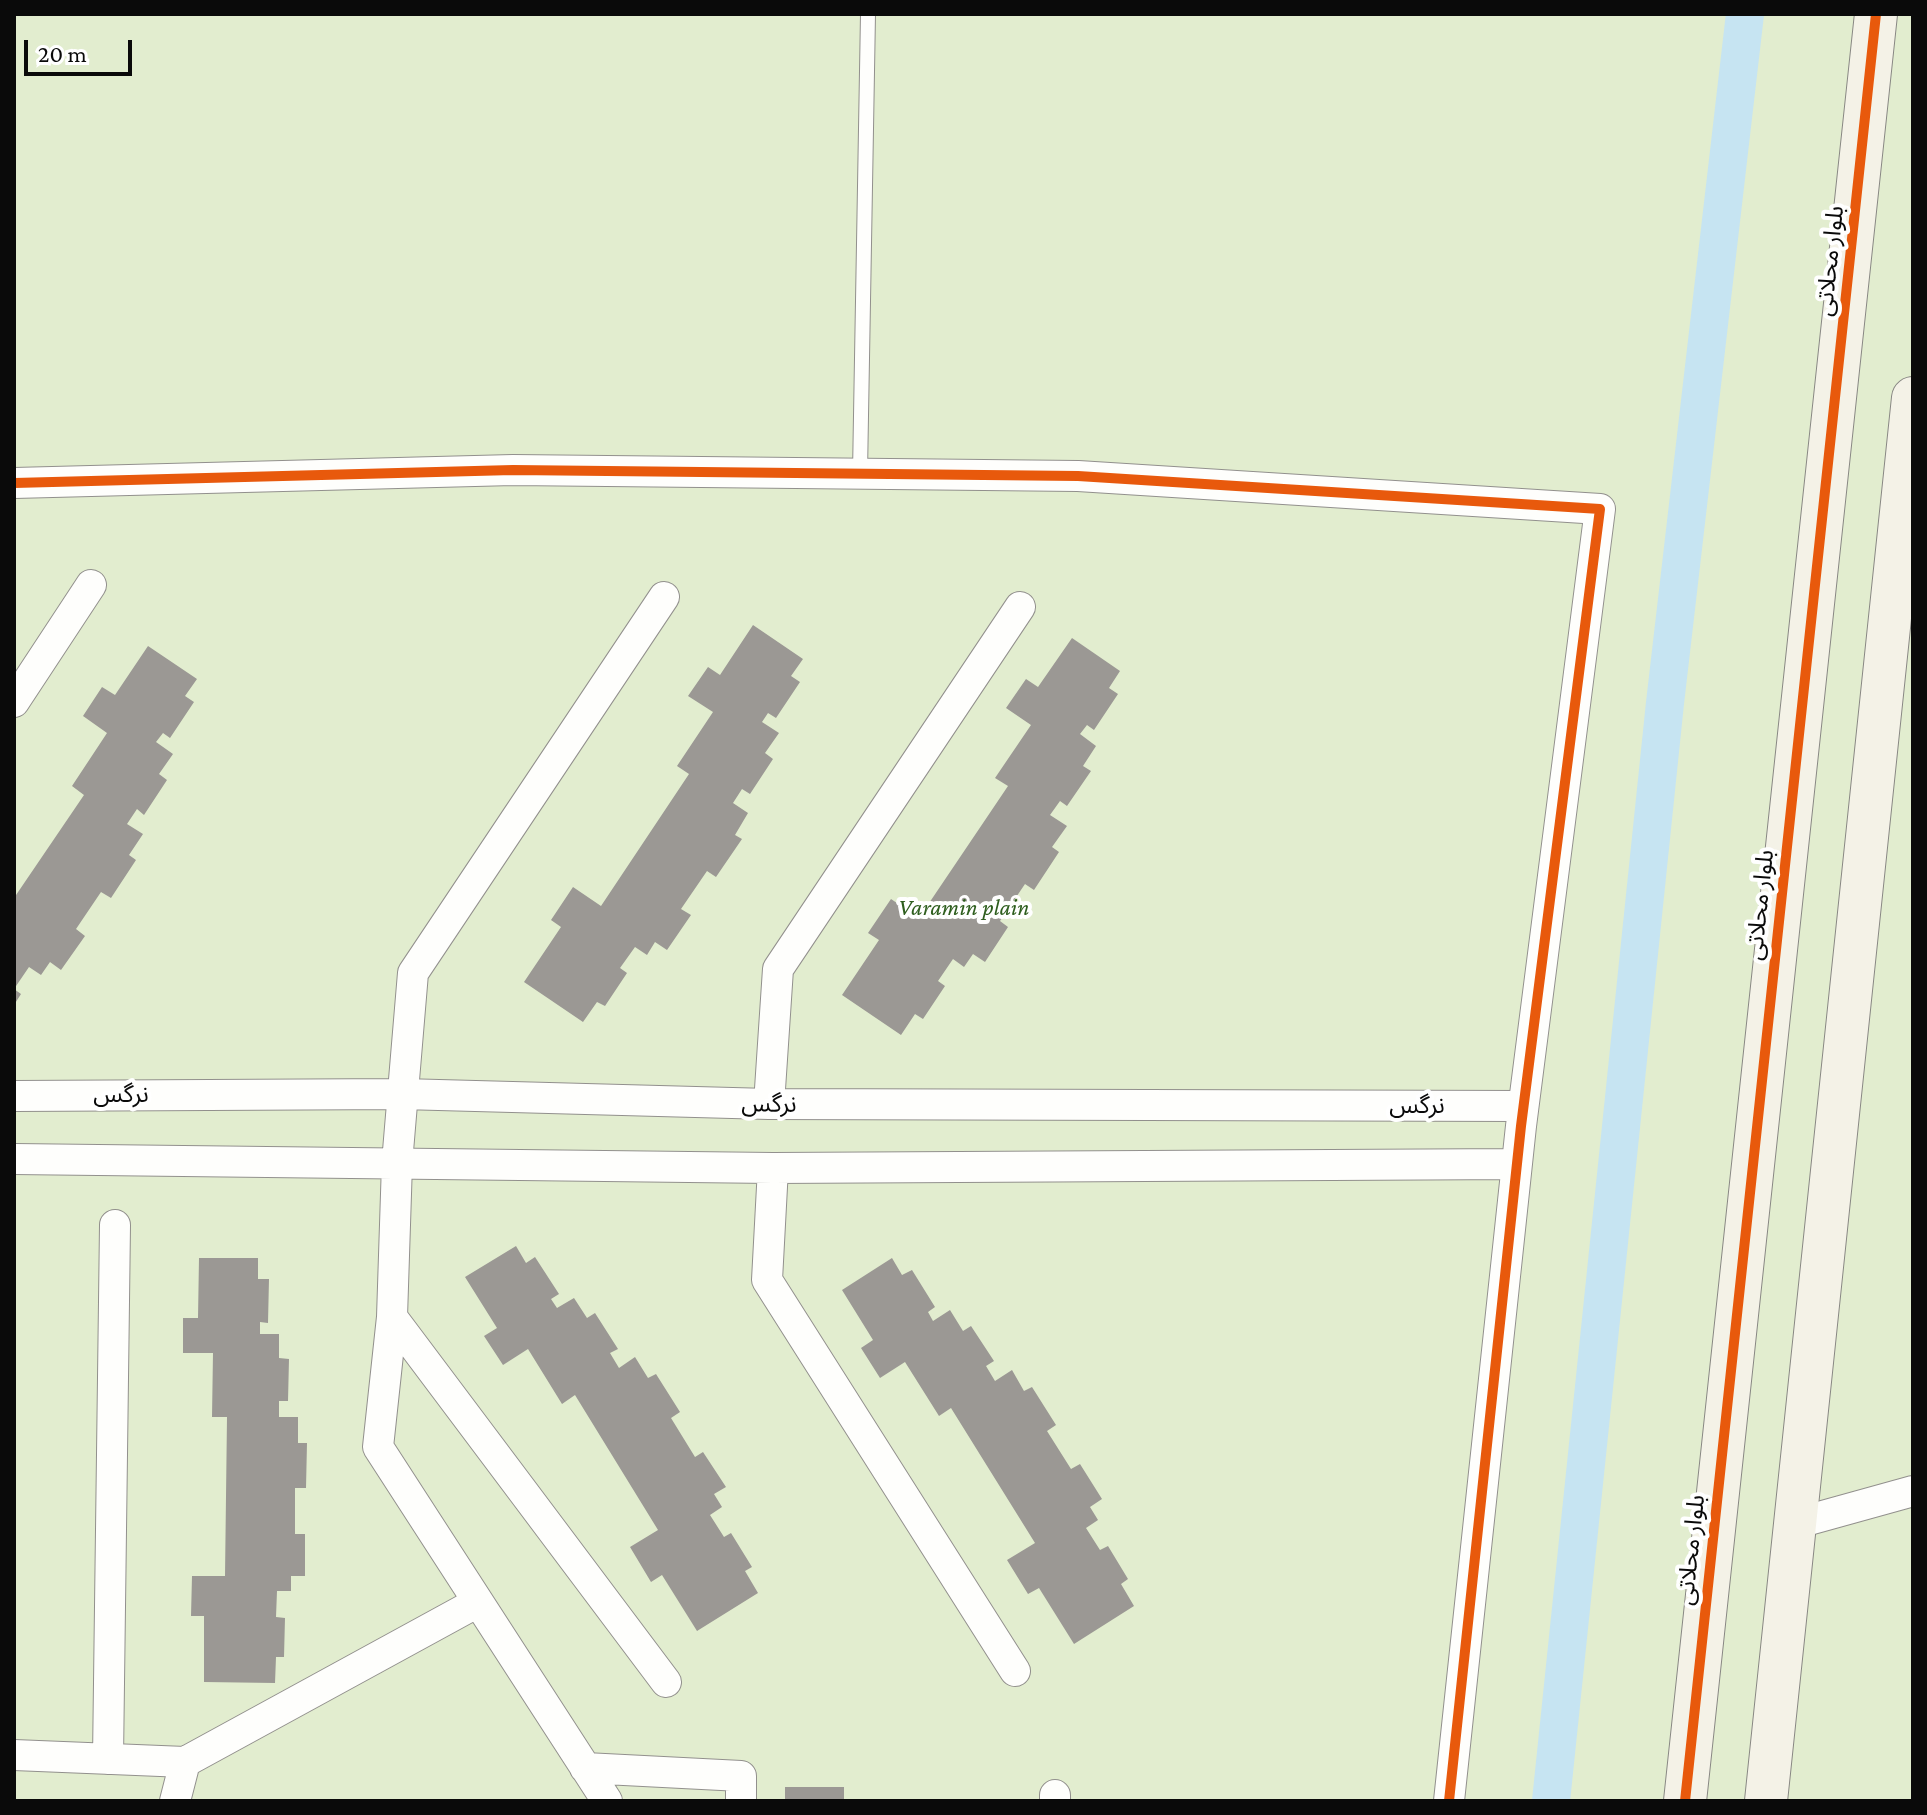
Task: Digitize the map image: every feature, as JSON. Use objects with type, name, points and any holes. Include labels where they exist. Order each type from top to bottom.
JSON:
[{"type":"street","name":"بلوار محلاتی","points":[[1685,1801],[1876,14]]},
{"type":"street","points":[[1766,1801],[1913,398]]},
{"type":"street","points":[[14,483],[513,470],[1078,476],[1600,509],[1523,1106],[1449,1801]]},
{"type":"street","points":[[14,702],[91,585]]},
{"type":"street","points":[[607,1801],[378,1447],[392,1317],[397,1163],[413,973],[664,597]]},
{"type":"street","points":[[769,1104],[778,969],[1020,607]]},
{"type":"street","name":"نرگس","points":[[14,1096],[402,1094],[769,1104],[1523,1106]]},
{"type":"street","points":[[14,1159],[773,1168],[1517,1164]]},
{"type":"street","points":[[773,1168],[767,1280],[1015,1671]]},
{"type":"street","points":[[108,1759],[115,1225]]},
{"type":"street","points":[[392,1317],[666,1682]]},
{"type":"street","points":[[1794,1524],[1913,1491]]},
{"type":"street","points":[[14,1755],[185,1762],[478,1602]]},
{"type":"street","points":[[175,1801],[185,1762]]},
{"type":"street","points":[[585,1768],[741,1776],[741,1801]]},
{"type":"lane","points":[[860,473],[868,14]]},
{"type":"green space","name":"Varamin plain","points":[[14,14],[1913,14],[1913,1801],[14,1801]]},
{"type":"building","points":[[753,625],[803,659],[791,676],[800,682],[776,718],[768,713],[762,722],[779,733],[765,753],[773,759],[750,794],[742,789],[733,803],[748,813],[735,835],[742,839],[716,877],[707,871],[681,909],[691,915],[667,950],[655,942],[647,955],[635,947],[620,968],[627,973],[605,1006],[597,1002],[583,1022],[524,982],[561,927],[551,920],[573,887],[601,906],[689,774],[677,766],[713,712],[688,696],[708,667],[720,675]]},
{"type":"building","points":[[1072,638],[1120,671],[1109,688],[1118,694],[1094,730],[1087,725],[1080,734],[1096,746],[1083,766],[1091,771],[1067,806],[1060,801],[1050,815],[1067,826],[1052,847],[1059,852],[1034,890],[1025,884],[1000,921],[1008,927],[985,962],[973,954],[964,967],[953,959],[938,981],[945,986],[923,1019],[915,1014],[901,1035],[842,995],[879,940],[868,933],[891,899],[919,918],[1008,786],[995,778],[1031,725],[1006,708],[1026,679],[1038,687]]},
{"type":"building","points":[[148,646],[197,679],[185,696],[194,702],[170,738],[163,733],[156,742],[173,754],[159,774],[167,780],[144,815],[137,809],[127,824],[143,834],[129,855],[136,860],[111,898],[101,892],[76,929],[85,936],[61,970],[50,962],[41,975],[29,967],[14,989],[14,898],[84,795],[72,786],[107,733],[83,716],[102,687],[115,695]]},
{"type":"building","points":[[14,989],[21,994],[14,1005]]},
{"type":"building","points":[[516,1246],[526,1263],[535,1257],[559,1294],[551,1299],[557,1308],[574,1298],[587,1318],[595,1313],[618,1349],[610,1353],[619,1368],[635,1357],[648,1378],[656,1374],[680,1412],[671,1418],[695,1457],[703,1452],[726,1487],[714,1494],[722,1507],[710,1515],[724,1537],[731,1533],[752,1567],[745,1571],[758,1593],[697,1631],[662,1575],[651,1582],[630,1547],[658,1530],[575,1395],[562,1404],[528,1349],[503,1365],[484,1336],[497,1328],[465,1277]]},
{"type":"building","points":[[199,1258],[258,1258],[258,1279],[269,1279],[268,1323],[260,1322],[260,1334],[279,1334],[279,1358],[289,1359],[288,1401],[279,1401],[279,1417],[298,1417],[298,1443],[307,1443],[306,1488],[295,1488],[295,1534],[305,1534],[305,1576],[291,1576],[291,1591],[277,1591],[276,1617],[285,1618],[284,1657],[276,1657],[275,1683],[204,1682],[204,1616],[191,1616],[192,1576],[225,1576],[227,1417],[212,1417],[213,1353],[183,1353],[183,1318],[198,1318]]},
{"type":"building","points":[[892,1258],[902,1275],[912,1270],[935,1307],[928,1312],[933,1321],[950,1310],[963,1331],[971,1326],[994,1361],[986,1366],[995,1381],[1012,1370],[1024,1391],[1032,1387],[1056,1425],[1047,1431],[1071,1469],[1080,1464],[1102,1499],[1090,1507],[1098,1520],[1086,1528],[1100,1550],[1108,1546],[1128,1579],[1121,1584],[1134,1606],[1074,1644],[1039,1588],[1028,1594],[1007,1560],[1035,1543],[951,1408],[939,1416],[905,1362],[880,1378],[861,1348],[873,1340],[842,1290]]},
{"type":"building","points":[[785,1787],[844,1787],[844,1801],[785,1801]]},
{"type":"waterway","points":[[1551,1801],[1665,703],[1745,14]]},
{"type":"cycle path","points":[[1685,1801],[1876,14]]},
{"type":"cycle path","points":[[14,483],[513,470],[1078,476],[1600,509],[1521,1126],[1449,1801]]}]
